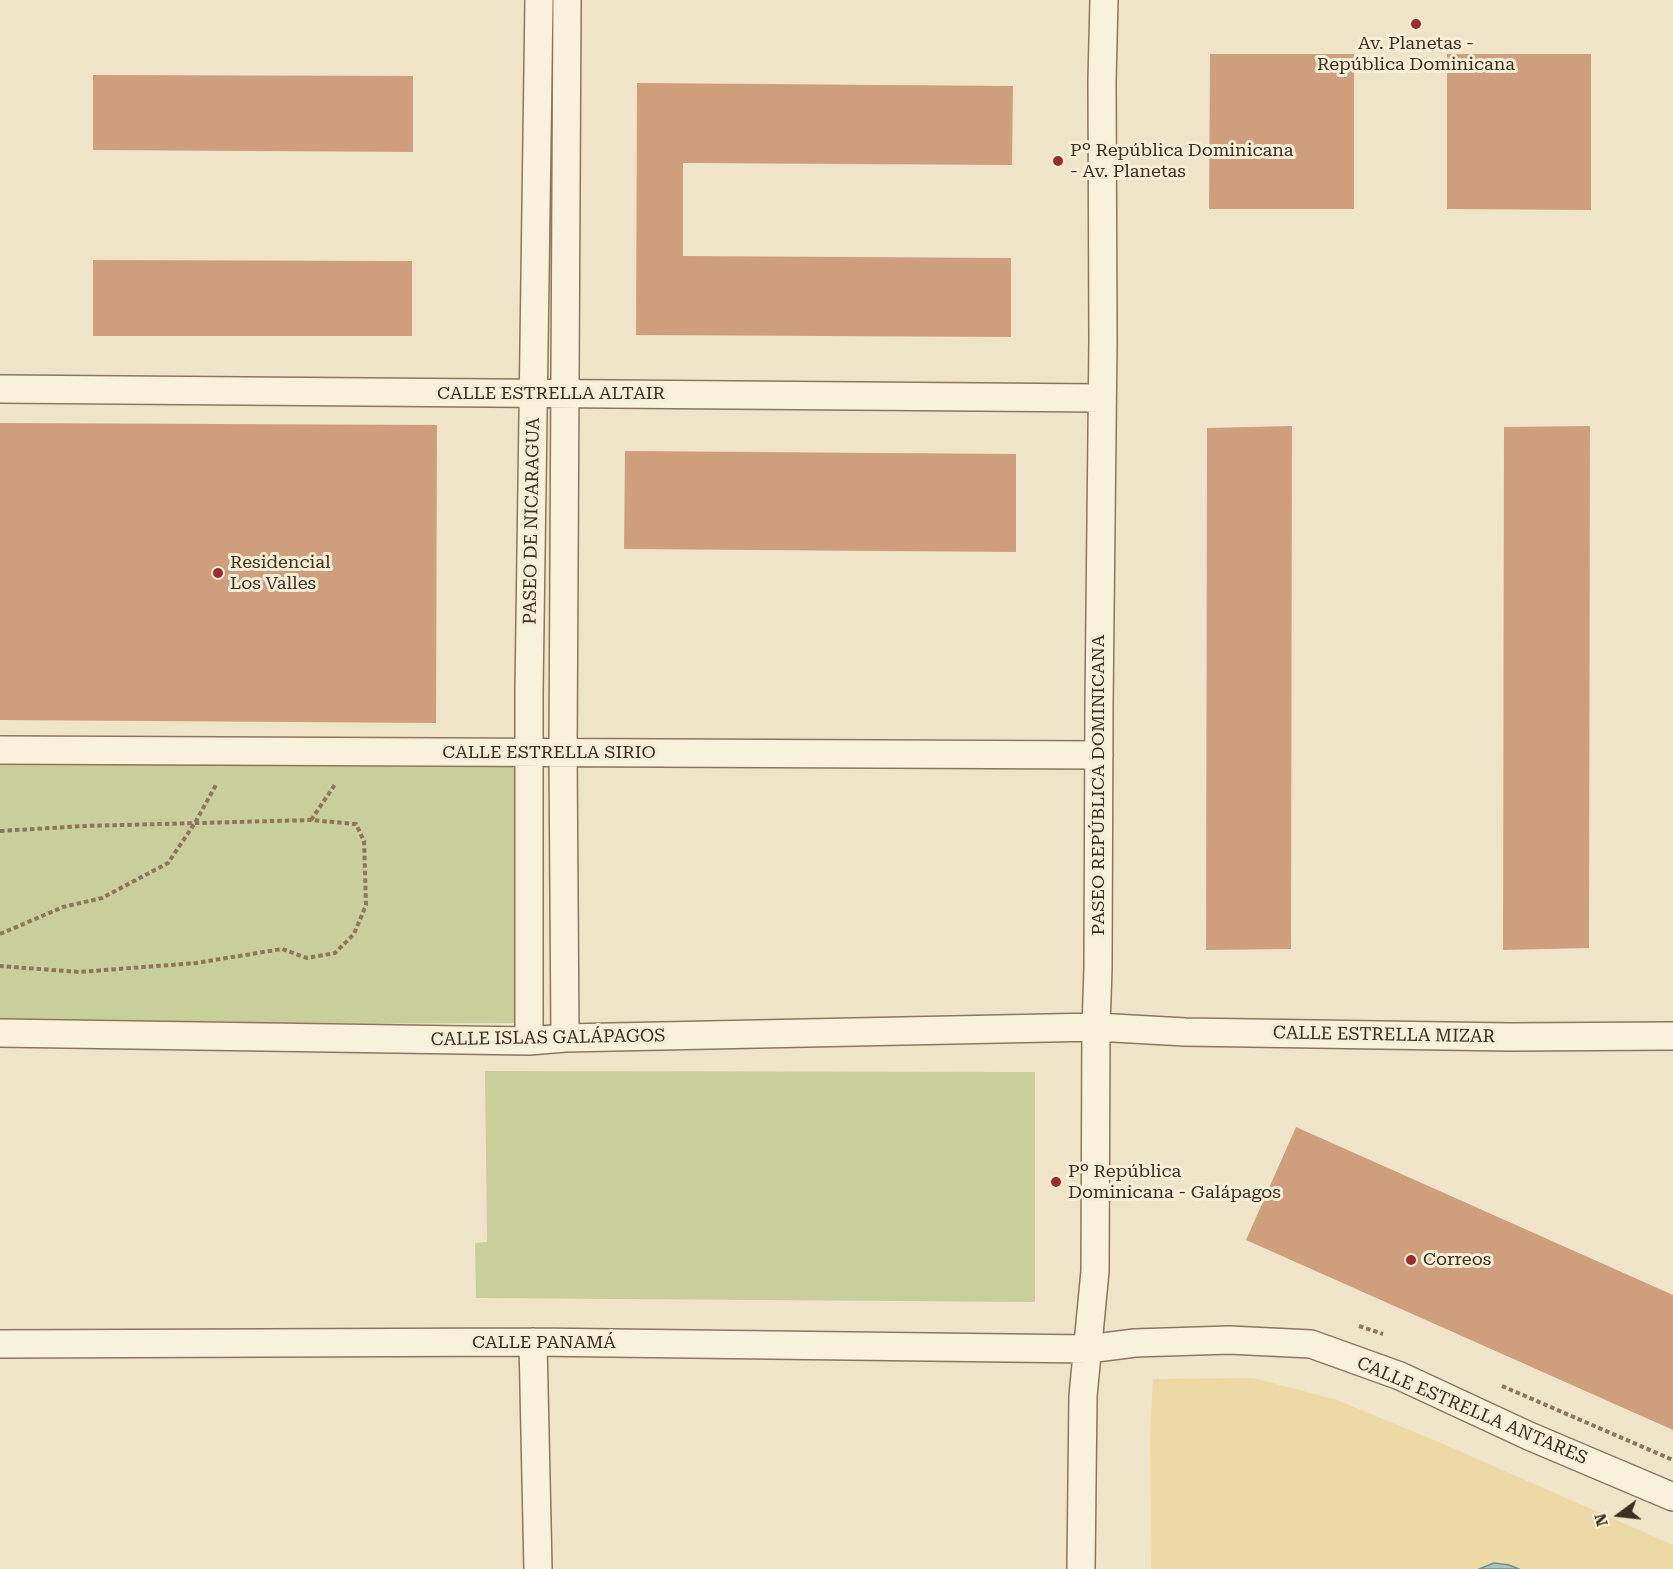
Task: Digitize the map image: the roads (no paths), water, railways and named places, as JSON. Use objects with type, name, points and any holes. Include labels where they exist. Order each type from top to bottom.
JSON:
[{"type":"street","name":"PASEO DE NICARAGUA","points":[[529,1041],[529,692],[539,0]]},
{"type":"street","name":"PASEO DE NICARAGUA","points":[[565,1038],[562,752],[567,0]]},
{"type":"street","name":"PASEO REPÚBLICA DOMINICANA","points":[[1080,1569],[1083,1396],[1095,1271],[1104,0]]},
{"type":"street","name":"CALLE ESTRELLA ALTAIR","points":[[0,389],[1101,398]]},
{"type":"street","name":"CALLE ESTRELLA SIRIO","points":[[0,750],[1098,754]]},
{"type":"street","name":"CALLE ISLAS GALÁPAGOS","points":[[0,1033],[529,1041],[565,1038],[1096,1027]]},
{"type":"street","name":"CALLE ESTRELLA MIZAR","points":[[1096,1027],[1185,1032],[1673,1036]]},
{"type":"street","name":"CALLE ESTRELLA ANTARES","points":[[1088,1349],[1135,1343],[1230,1340],[1311,1344],[1400,1376],[1529,1436],[1673,1497]]},
{"type":"street","name":"CALLE PANAMÁ","points":[[0,1344],[533,1342],[1088,1349]]},
{"type":"street","points":[[533,1342],[538,1569]]},
{"type":"water","points":[[1494,1563],[1509,1565],[1519,1569],[1479,1569]]},
{"type":"place","name":"Av. Planetas - República Dominicana","points":[[1416,24]]},
{"type":"place","name":"Pº República Dominicana - Av. Planetas","points":[[1058,161]]},
{"type":"place","name":"Residencial Los Valles","points":[[218,573]]},
{"type":"place","name":"Pº República Dominicana - Galápagos","points":[[1056,1182]]},
{"type":"place","name":"Correos","points":[[1411,1260]]}]
